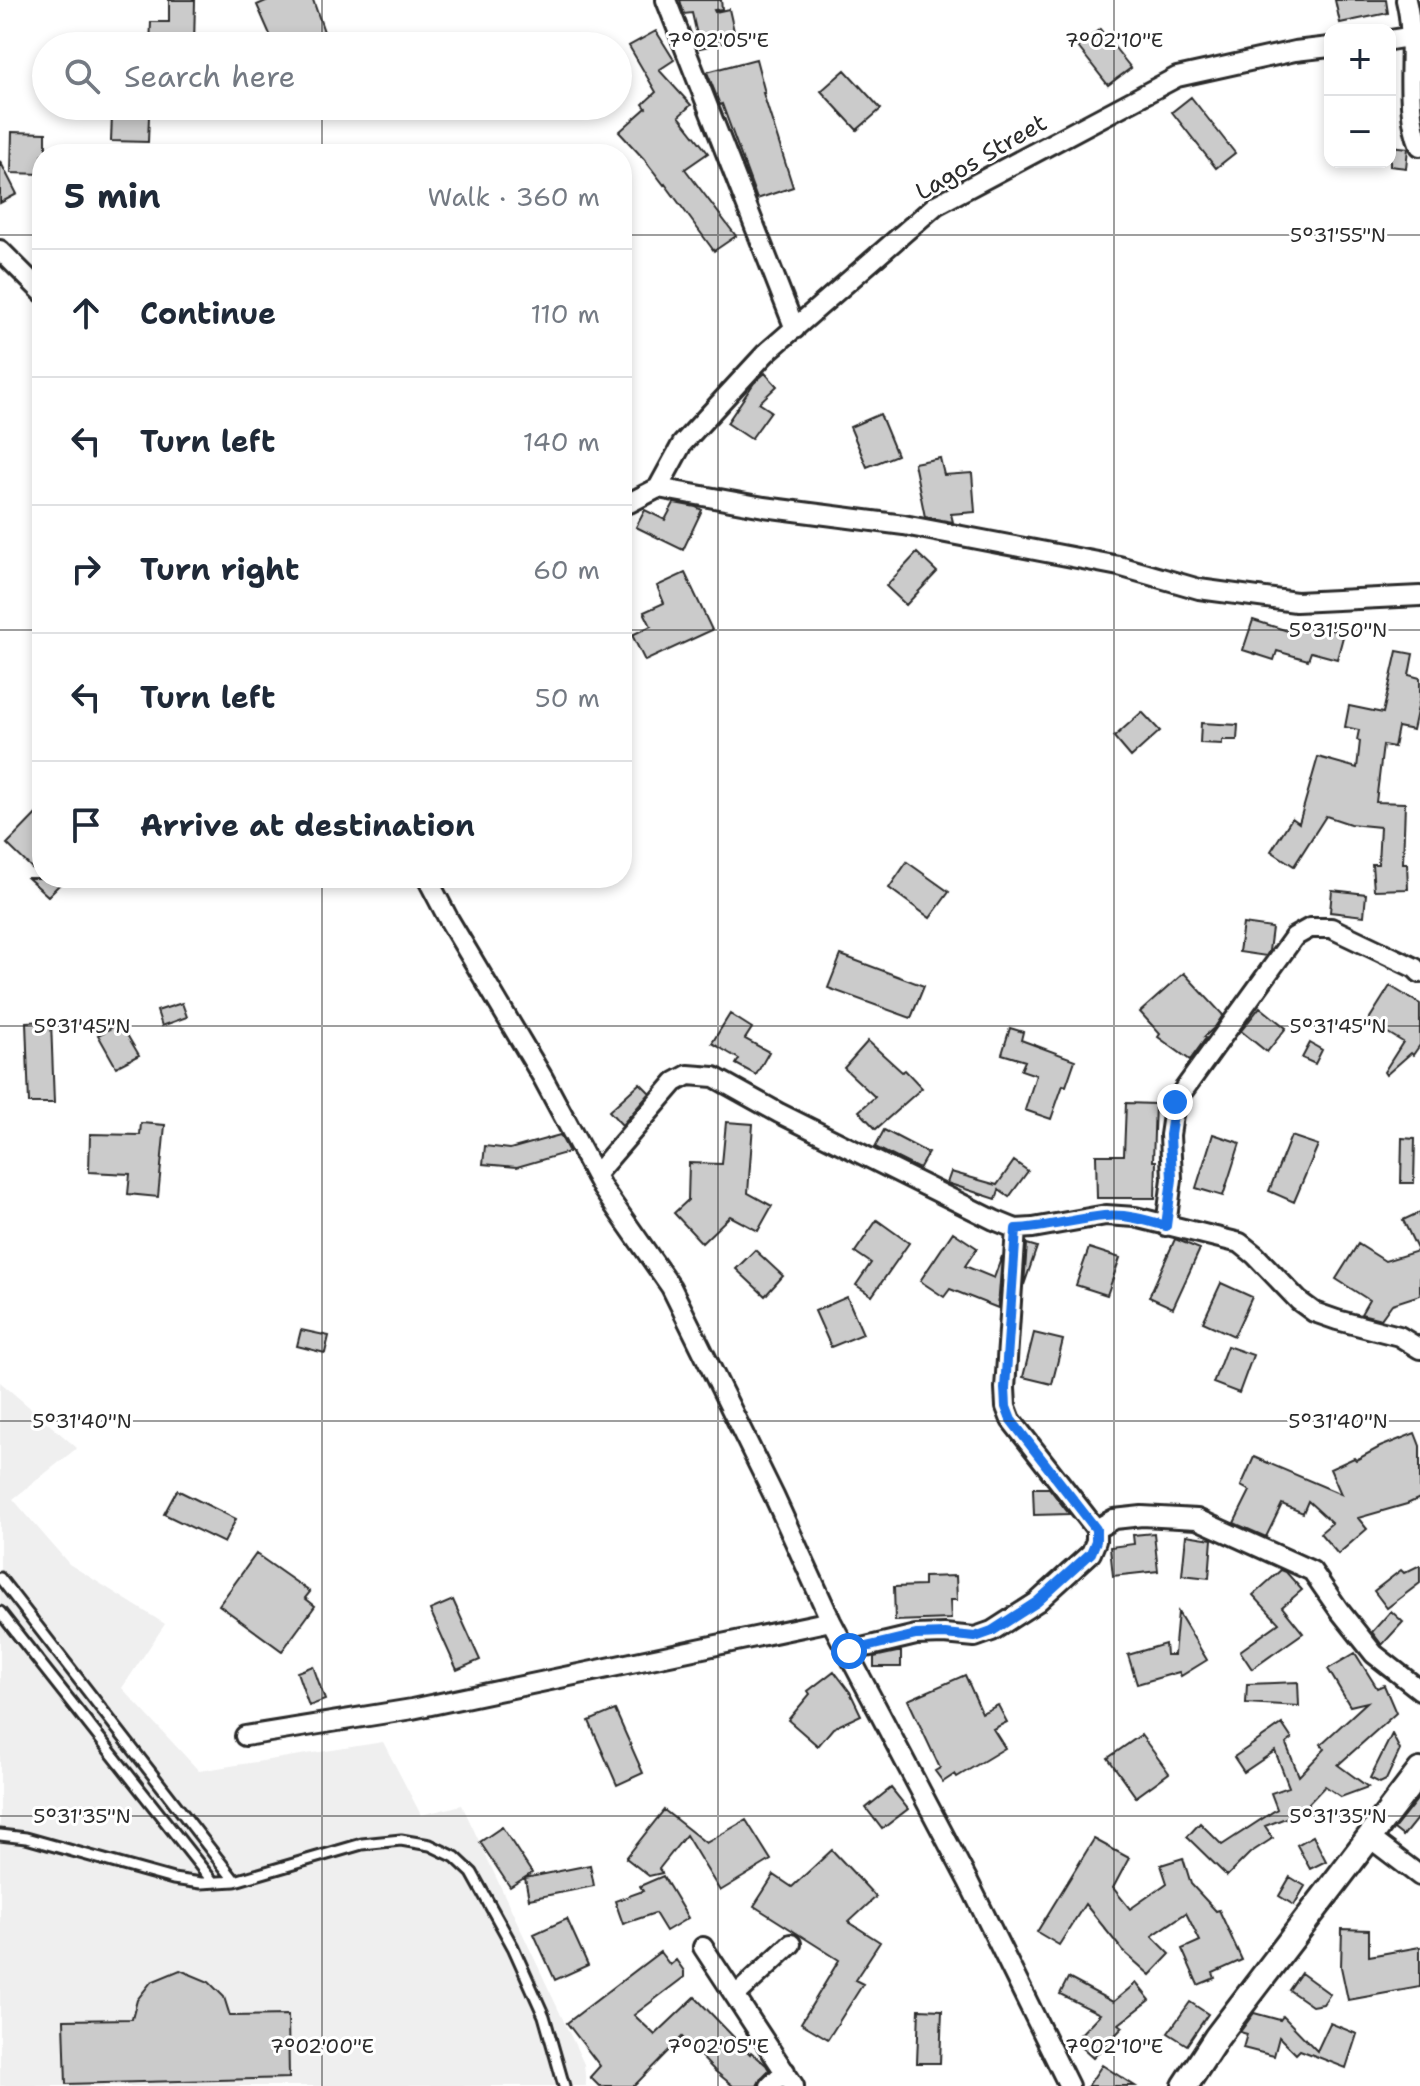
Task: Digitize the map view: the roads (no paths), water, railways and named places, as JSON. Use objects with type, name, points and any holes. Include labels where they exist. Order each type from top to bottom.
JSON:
[{"type":"street","points":[[666,0],[795,329]]},
{"type":"street","points":[[1406,0],[1415,36],[1411,104],[1420,146]]},
{"type":"street","name":"Lagos Street","points":[[658,488],[682,444],[766,353],[936,205],[1177,77],[1295,51],[1324,48]]},
{"type":"street","points":[[0,250],[32,282]]},
{"type":"street","points":[[632,501],[658,488],[764,507],[919,528],[1119,566],[1199,589],[1296,602],[1420,596]]},
{"type":"street","points":[[432,888],[543,1078],[595,1175],[671,1287],[774,1496],[831,1621],[968,1881],[1069,2086]]},
{"type":"street","points":[[1166,1226],[1172,1179],[1170,1135],[1175,1102],[1294,937],[1310,928],[1331,928],[1420,973]]},
{"type":"street","points":[[595,1175],[675,1082],[688,1075],[714,1077],[792,1120],[1016,1229],[1106,1215],[1135,1217],[1240,1243],[1314,1312],[1399,1336],[1420,1349]]},
{"type":"street","points":[[849,1651],[916,1635],[975,1637],[992,1631],[1037,1602],[1091,1553],[1096,1541],[1096,1529],[1011,1420],[1006,1407],[1016,1229]]},
{"type":"street","points":[[1096,1529],[1114,1519],[1142,1516],[1197,1519],[1312,1571],[1374,1654],[1420,1690]]},
{"type":"street","points":[[245,1736],[412,1709],[831,1621]]},
{"type":"street","points":[[1185,2086],[1217,2037],[1420,1771]]},
{"type":"street","points":[[1370,1838],[1420,1876]]},
{"type":"street","points":[[735,1996],[791,1944]]},
{"type":"street","points":[[703,1947],[790,2079],[770,2086]]},
{"type":"lane","points":[[0,1578],[235,1881]]},
{"type":"lane","points":[[0,1612],[213,1882]]},
{"type":"lane","points":[[0,1835],[26,1838],[173,1879],[201,1883],[235,1881],[362,1844],[401,1840],[430,1845],[455,1857],[472,1873],[513,1947],[544,2016],[564,2086]]}]
